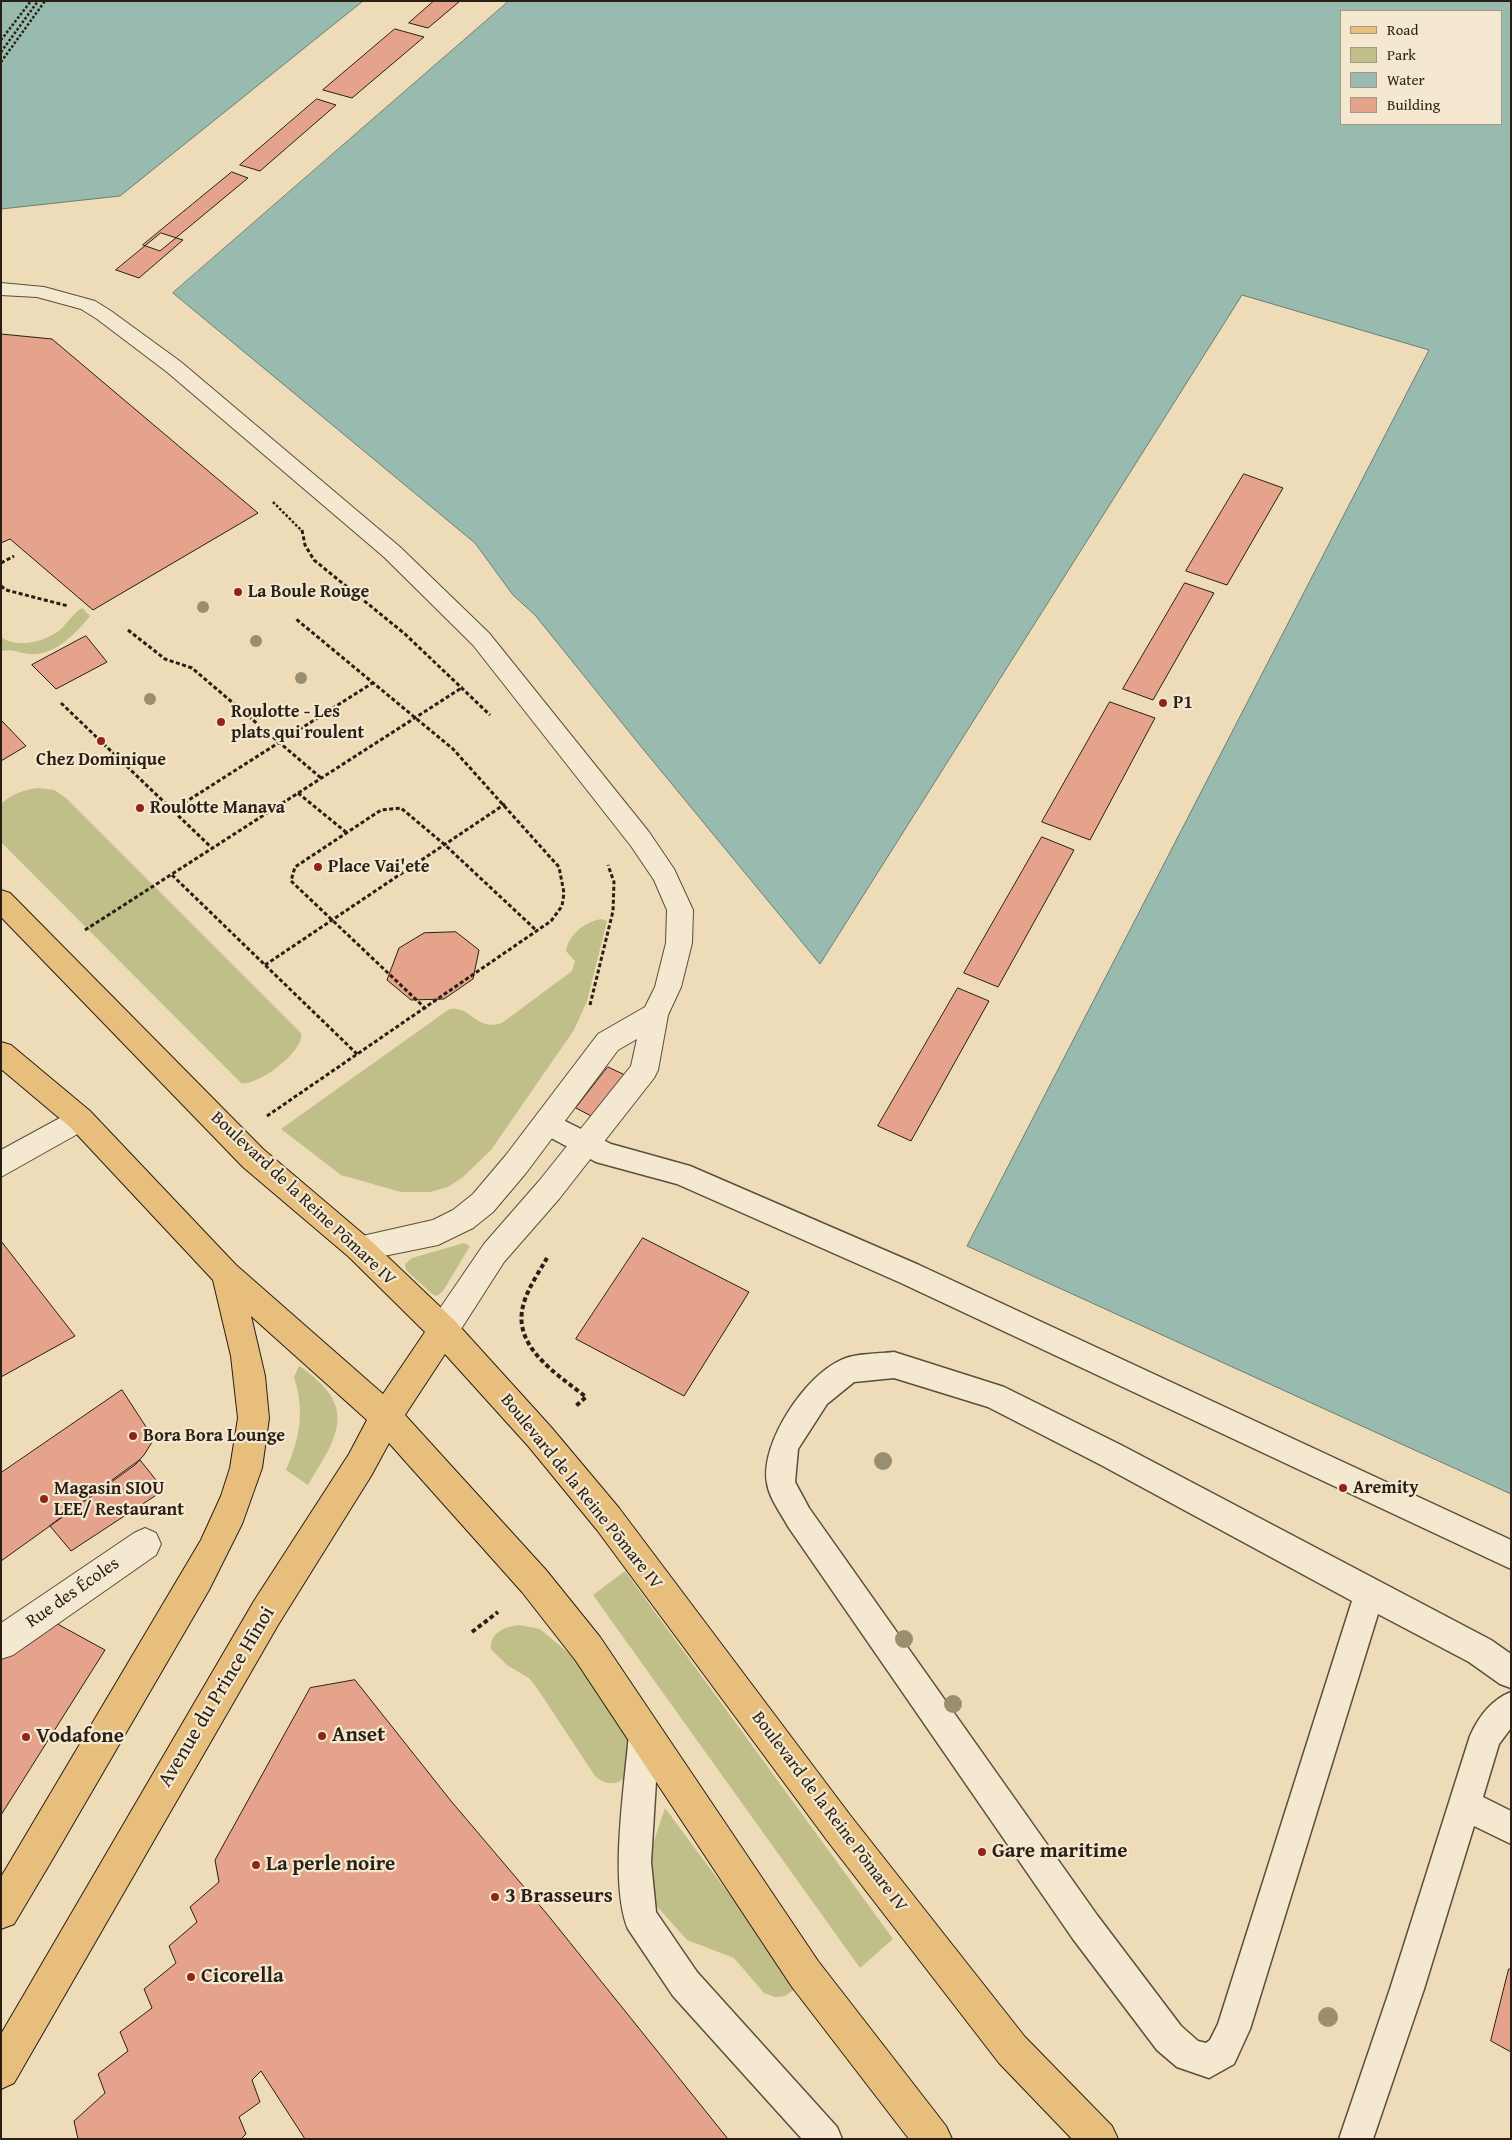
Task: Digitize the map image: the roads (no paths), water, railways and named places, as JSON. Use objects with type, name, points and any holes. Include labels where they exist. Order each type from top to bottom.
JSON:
[{"type":"main road","name":"Boulevard de la Reine Pōmare IV","points":[[1,900],[253,1158],[359,1248],[443,1330],[540,1437],[608,1519],[838,1827],[1012,2050],[1100,2139]]},
{"type":"main road","points":[[1,1053],[80,1119],[226,1274],[386,1417],[534,1581],[588,1649],[805,1974],[933,2139]]},
{"type":"main road","points":[[1,1911],[60,1815],[203,1568],[235,1505],[246,1470],[252,1436],[252,1393],[226,1274]]},
{"type":"main road","name":"Avenue du Prince Hīnoi","points":[[1,2070],[240,1657],[360,1465],[386,1417],[443,1330]]},
{"type":"street","points":[[1,289],[37,291],[68,299],[88,305],[113,321],[174,367],[366,528],[480,639],[640,839],[665,876],[680,910],[679,943],[668,987],[655,1015],[644,1070],[585,1145],[494,1253],[443,1330]]},
{"type":"street","points":[[359,1248],[438,1232],[463,1220],[483,1203],[608,1042],[655,1015]]},
{"type":"street","points":[[1,1165],[80,1119]]},
{"type":"street","name":"Rue des Écoles","points":[[1,1643],[145,1544]]},
{"type":"lane","points":[[547,1123],[605,1154],[681,1174],[910,1274],[1511,1555]]},
{"type":"lane","points":[[1369,1594],[1233,2029],[1222,2052],[1208,2061],[1189,2056],[1163,2030],[1085,1927],[798,1518],[781,1483],[784,1446],[818,1395],[848,1370],[894,1365],[994,1396],[1111,1454],[1369,1594],[1480,1650],[1511,1673]]},
{"type":"lane","points":[[1356,2139],[1407,1989],[1486,1736],[1505,1710],[1511,1707]]},
{"type":"lane","points":[[644,1733],[635,1862],[640,1917],[685,1984],[825,2139]]},
{"type":"lane","points":[[1464,1805],[1511,1828]]},
{"type":"water","points":[[1,1],[363,1],[120,196],[1,209]]},
{"type":"water","points":[[509,1],[1511,1],[1511,1494],[967,1246],[1429,350],[1242,295],[820,964],[535,615],[513,595],[475,543],[173,293]]},
{"type":"place","name":"La Boule Rouge","points":[[238,592]]},
{"type":"place","name":"P1","points":[[1163,703]]},
{"type":"place","name":"Roulotte - Les plats qui roulent","points":[[221,722]]},
{"type":"place","name":"Chez Dominique","points":[[101,741]]},
{"type":"place","name":"Roulotte Manava","points":[[140,808]]},
{"type":"place","name":"Place Vai'ete","points":[[318,867]]},
{"type":"place","name":"Bora Bora Lounge","points":[[133,1436]]},
{"type":"place","name":"Aremity","points":[[1343,1488]]},
{"type":"place","name":"Magasin SIOU LEE/ Restaurant","points":[[44,1499]]},
{"type":"place","name":"Anset","points":[[322,1736]]},
{"type":"place","name":"Vodafone","points":[[26,1737]]},
{"type":"place","name":"Gare maritime","points":[[982,1852]]},
{"type":"place","name":"La perle noire","points":[[256,1865]]},
{"type":"place","name":"3 Brasseurs","points":[[495,1897]]},
{"type":"place","name":"Cicorella","points":[[191,1977]]}]
